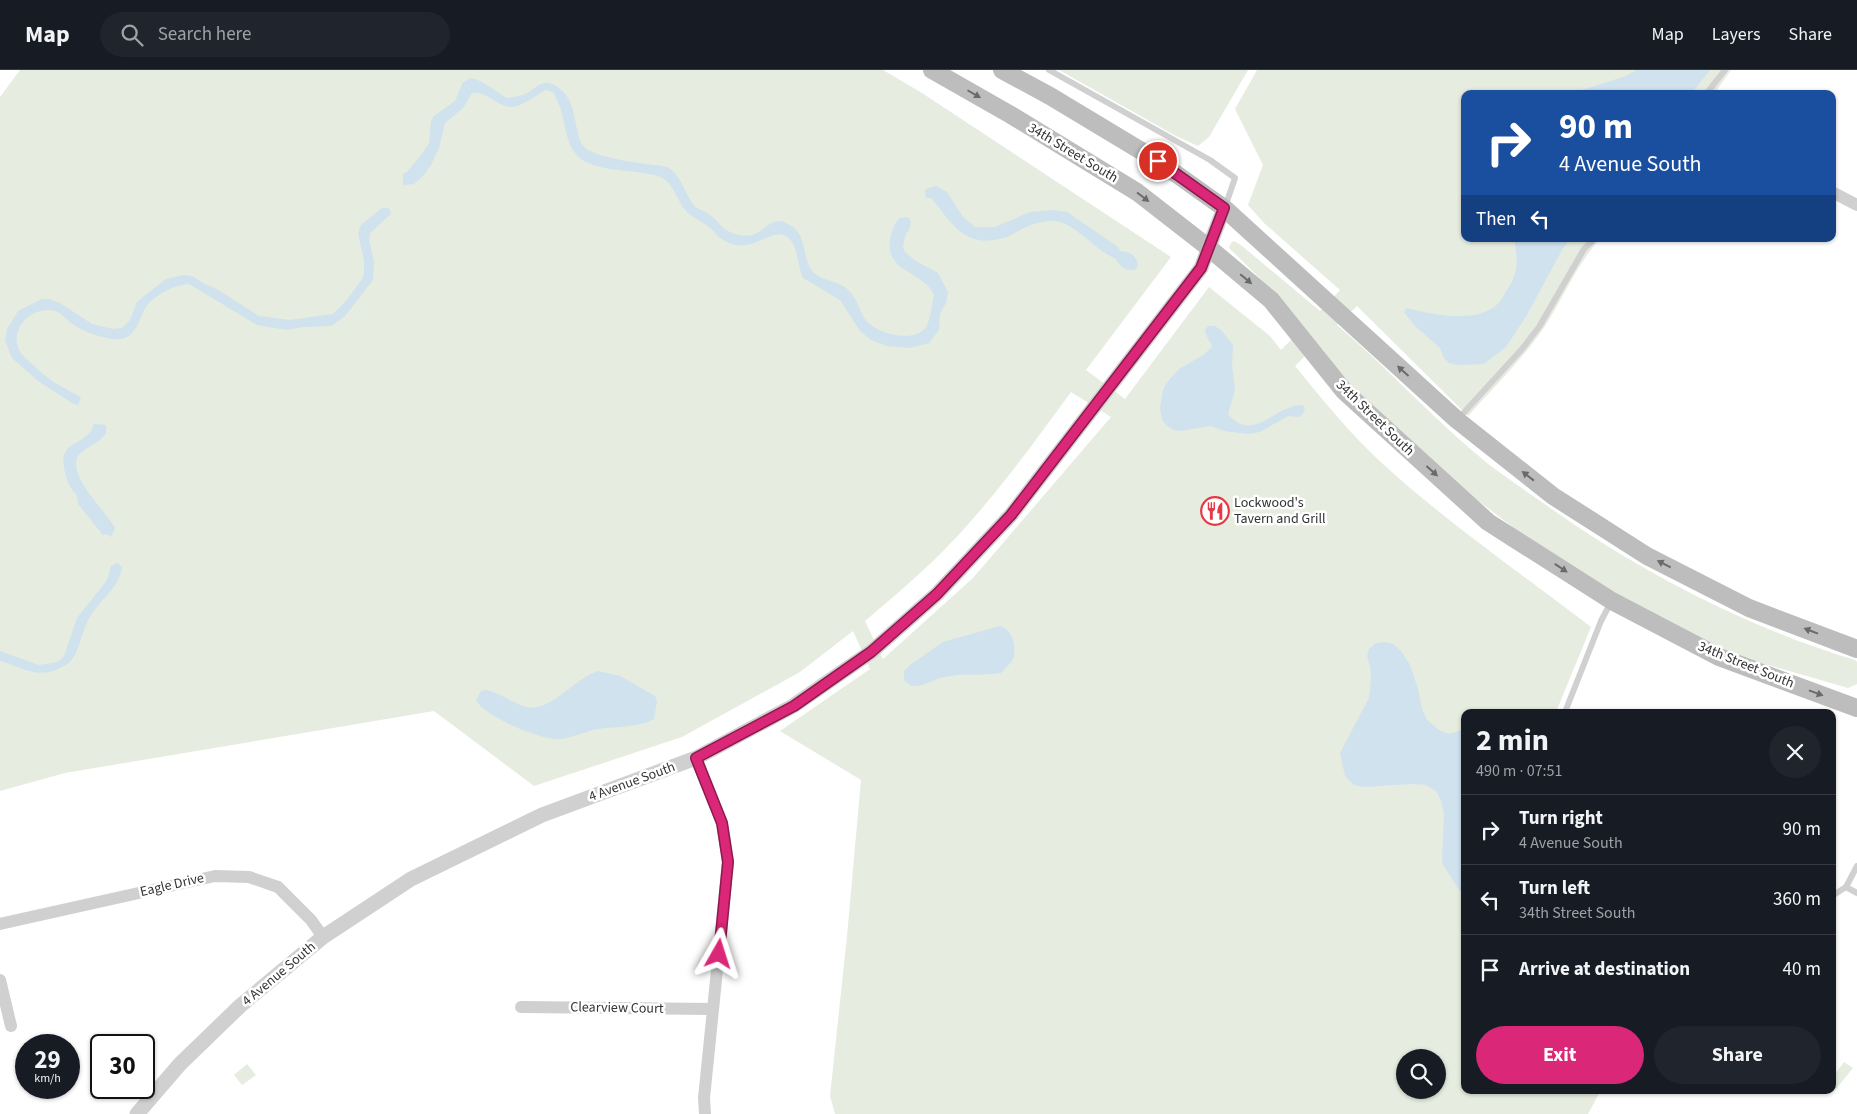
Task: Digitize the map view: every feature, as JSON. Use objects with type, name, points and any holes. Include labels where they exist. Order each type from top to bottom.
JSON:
[{"type":"main road","name":"34th Street South","points":[[932,70],[1011,115],[1137,192],[1209,248],[1271,300],[1344,391],[1488,522],[1612,601],[1718,658],[1857,708]]},
{"type":"main road","points":[[1002,70],[1050,96],[1158,161],[1224,208],[1457,420],[1553,496],[1647,556],[1749,608],[1857,649]]},
{"type":"street","points":[[1836,194],[1857,205]]},
{"type":"street","name":"4 Avenue South","points":[[137,1114],[180,1064],[240,1006],[323,937],[411,879],[542,815],[696,758],[794,706],[871,652],[937,594],[1011,515],[1201,268],[1224,208]]},
{"type":"street","points":[[696,758],[722,823],[728,862],[704,1098],[705,1114]]},
{"type":"street","name":"Eagle Drive","points":[[0,924],[215,876],[249,877],[278,887],[311,920],[323,937]]},
{"type":"street","points":[[0,980],[11,1026]]},
{"type":"street","name":"Clearview Court","points":[[521,1007],[713,1009]]},
{"type":"lane","points":[[1049,70],[1210,160],[1235,178],[1224,208]]},
{"type":"lane","points":[[1709,90],[1725,70]]},
{"type":"lane","points":[[1457,420],[1522,349],[1539,326],[1584,249],[1591,242]]},
{"type":"lane","points":[[1566,709],[1612,601]]},
{"type":"lane","points":[[1836,893],[1846,887],[1857,866]]},
{"type":"lane","points":[[1846,887],[1857,893]]},
{"type":"shaded area","points":[[20,70],[883,70],[922,93],[1171,257],[1086,370],[1125,399],[1209,287],[1270,336],[1281,350],[1303,328],[1280,298],[1229,248],[1234,241],[1320,311],[1340,290],[1264,223],[1248,205],[1263,165],[1235,109],[1257,70],[1731,70],[1717,90],[1461,90],[1461,242],[1598,242],[1584,259],[1545,326],[1518,361],[1468,416],[1357,306],[1337,325],[1467,447],[1573,524],[1649,571],[1729,612],[1812,646],[1855,660],[1857,662],[1857,684],[1848,688],[1744,658],[1695,636],[1628,601],[1567,564],[1514,528],[1455,483],[1376,411],[1329,362],[1316,345],[1295,366],[1360,442],[1384,465],[1434,508],[1591,627],[1557,709],[1461,709],[1461,1094],[1599,1094],[1588,1114],[835,1114],[830,1096],[861,780],[780,731],[870,669],[853,631],[800,672],[682,737],[534,786],[434,711],[65,773],[0,791],[0,97]],"holes":[[[1071,392],[1111,417],[973,578],[883,659],[865,621],[931,563],[969,523],[1022,459]]]},
{"type":"shaded area","points":[[1059,70],[1248,70],[1209,137],[1198,146],[1176,136]]},
{"type":"shaded area","points":[[1844,1062],[1853,1068],[1836,1089],[1836,1073]]},
{"type":"shaded area","points":[[247,1064],[256,1075],[242,1085],[234,1075]]},
{"type":"water","points":[[1637,70],[1710,70],[1694,90],[1582,90],[1626,76]]},
{"type":"water","points":[[471,78],[485,84],[507,98],[529,92],[542,83],[552,84],[562,90],[568,98],[579,137],[588,150],[609,158],[669,168],[679,179],[694,205],[708,213],[727,231],[738,235],[750,236],[780,221],[793,227],[803,242],[807,260],[812,271],[820,277],[846,288],[853,295],[865,319],[877,329],[886,333],[905,336],[921,332],[926,327],[934,294],[921,280],[899,265],[893,258],[890,250],[892,230],[900,218],[908,217],[911,222],[904,241],[903,247],[905,252],[916,261],[938,273],[948,292],[946,303],[940,314],[939,330],[929,343],[910,348],[887,346],[871,340],[860,331],[840,300],[803,278],[794,246],[787,237],[777,234],[751,244],[736,245],[728,243],[710,227],[686,211],[671,186],[663,178],[602,167],[582,159],[572,149],[561,110],[553,92],[546,90],[513,107],[503,105],[482,94],[472,93],[463,108],[445,123],[439,148],[423,176],[414,184],[403,185],[403,174],[407,172],[429,143],[431,121],[434,116],[455,101],[463,82]]},
{"type":"water","points":[[936,186],[947,192],[963,217],[975,227],[995,227],[1030,212],[1054,210],[1067,212],[1118,247],[1120,251],[1132,255],[1136,259],[1138,266],[1135,270],[1124,268],[1116,259],[1100,250],[1071,227],[1054,221],[1032,225],[1000,239],[982,240],[973,238],[957,229],[931,198],[926,198],[926,189]]},
{"type":"water","points":[[382,208],[389,208],[391,214],[370,233],[369,239],[374,262],[373,280],[345,316],[331,326],[303,327],[287,330],[257,325],[189,284],[171,289],[154,298],[146,307],[133,332],[120,339],[106,338],[84,331],[53,310],[34,314],[22,323],[19,329],[17,344],[20,352],[50,379],[81,397],[78,405],[38,381],[12,358],[5,340],[7,329],[18,311],[42,299],[49,299],[60,303],[92,324],[113,329],[122,328],[130,320],[137,302],[166,279],[183,275],[192,276],[220,291],[259,316],[290,320],[333,314],[346,301],[364,274],[364,261],[358,233],[361,225]]},
{"type":"water","points":[[1514,242],[1568,242],[1527,315],[1506,347],[1484,364],[1457,365],[1449,363],[1444,358],[1440,348],[1414,325],[1404,312],[1406,308],[1439,315],[1462,316],[1483,313],[1493,308],[1502,298],[1514,277],[1517,265]]},
{"type":"water","points":[[1208,326],[1215,326],[1222,331],[1233,345],[1232,365],[1235,390],[1228,414],[1238,422],[1247,425],[1256,424],[1293,406],[1303,405],[1305,409],[1302,415],[1299,417],[1288,416],[1260,432],[1248,434],[1224,431],[1211,426],[1181,431],[1167,426],[1162,420],[1160,408],[1163,390],[1179,369],[1203,355],[1212,347],[1205,330]]},
{"type":"water","points":[[94,424],[106,425],[106,433],[79,455],[76,466],[84,485],[115,528],[111,537],[107,534],[103,535],[78,504],[77,495],[69,485],[63,461],[65,453],[69,448],[86,437],[91,432]]},
{"type":"water","points":[[117,563],[122,567],[117,581],[91,615],[76,653],[65,666],[46,673],[38,673],[0,661],[0,651],[39,665],[58,662],[64,656],[77,618],[105,583],[111,566]]},
{"type":"water","points":[[1000,626],[1011,635],[1014,646],[1012,661],[1001,673],[952,676],[916,686],[911,686],[904,680],[904,671],[910,665],[943,642]]},
{"type":"water","points":[[1385,642],[1393,644],[1401,651],[1410,665],[1422,709],[1427,720],[1439,730],[1449,734],[1461,730],[1461,891],[1442,863],[1444,813],[1436,791],[1426,785],[1412,784],[1364,787],[1354,785],[1345,776],[1340,753],[1369,698],[1371,679],[1367,656],[1369,649],[1376,643]]},
{"type":"water","points":[[598,671],[620,676],[655,696],[657,701],[654,719],[641,724],[598,729],[568,738],[557,739],[538,735],[513,726],[481,707],[476,700],[481,691],[486,690],[497,693],[526,707],[544,705],[580,680]]},
{"type":"place","name":"Lockwood's Tavern and Grill","points":[[1215,511]]},
{"type":"route","points":[[719,954],[728,862],[722,823],[696,758],[794,706],[871,652],[937,594],[1011,515],[1040,478],[1201,268],[1224,208],[1158,161]]}]
